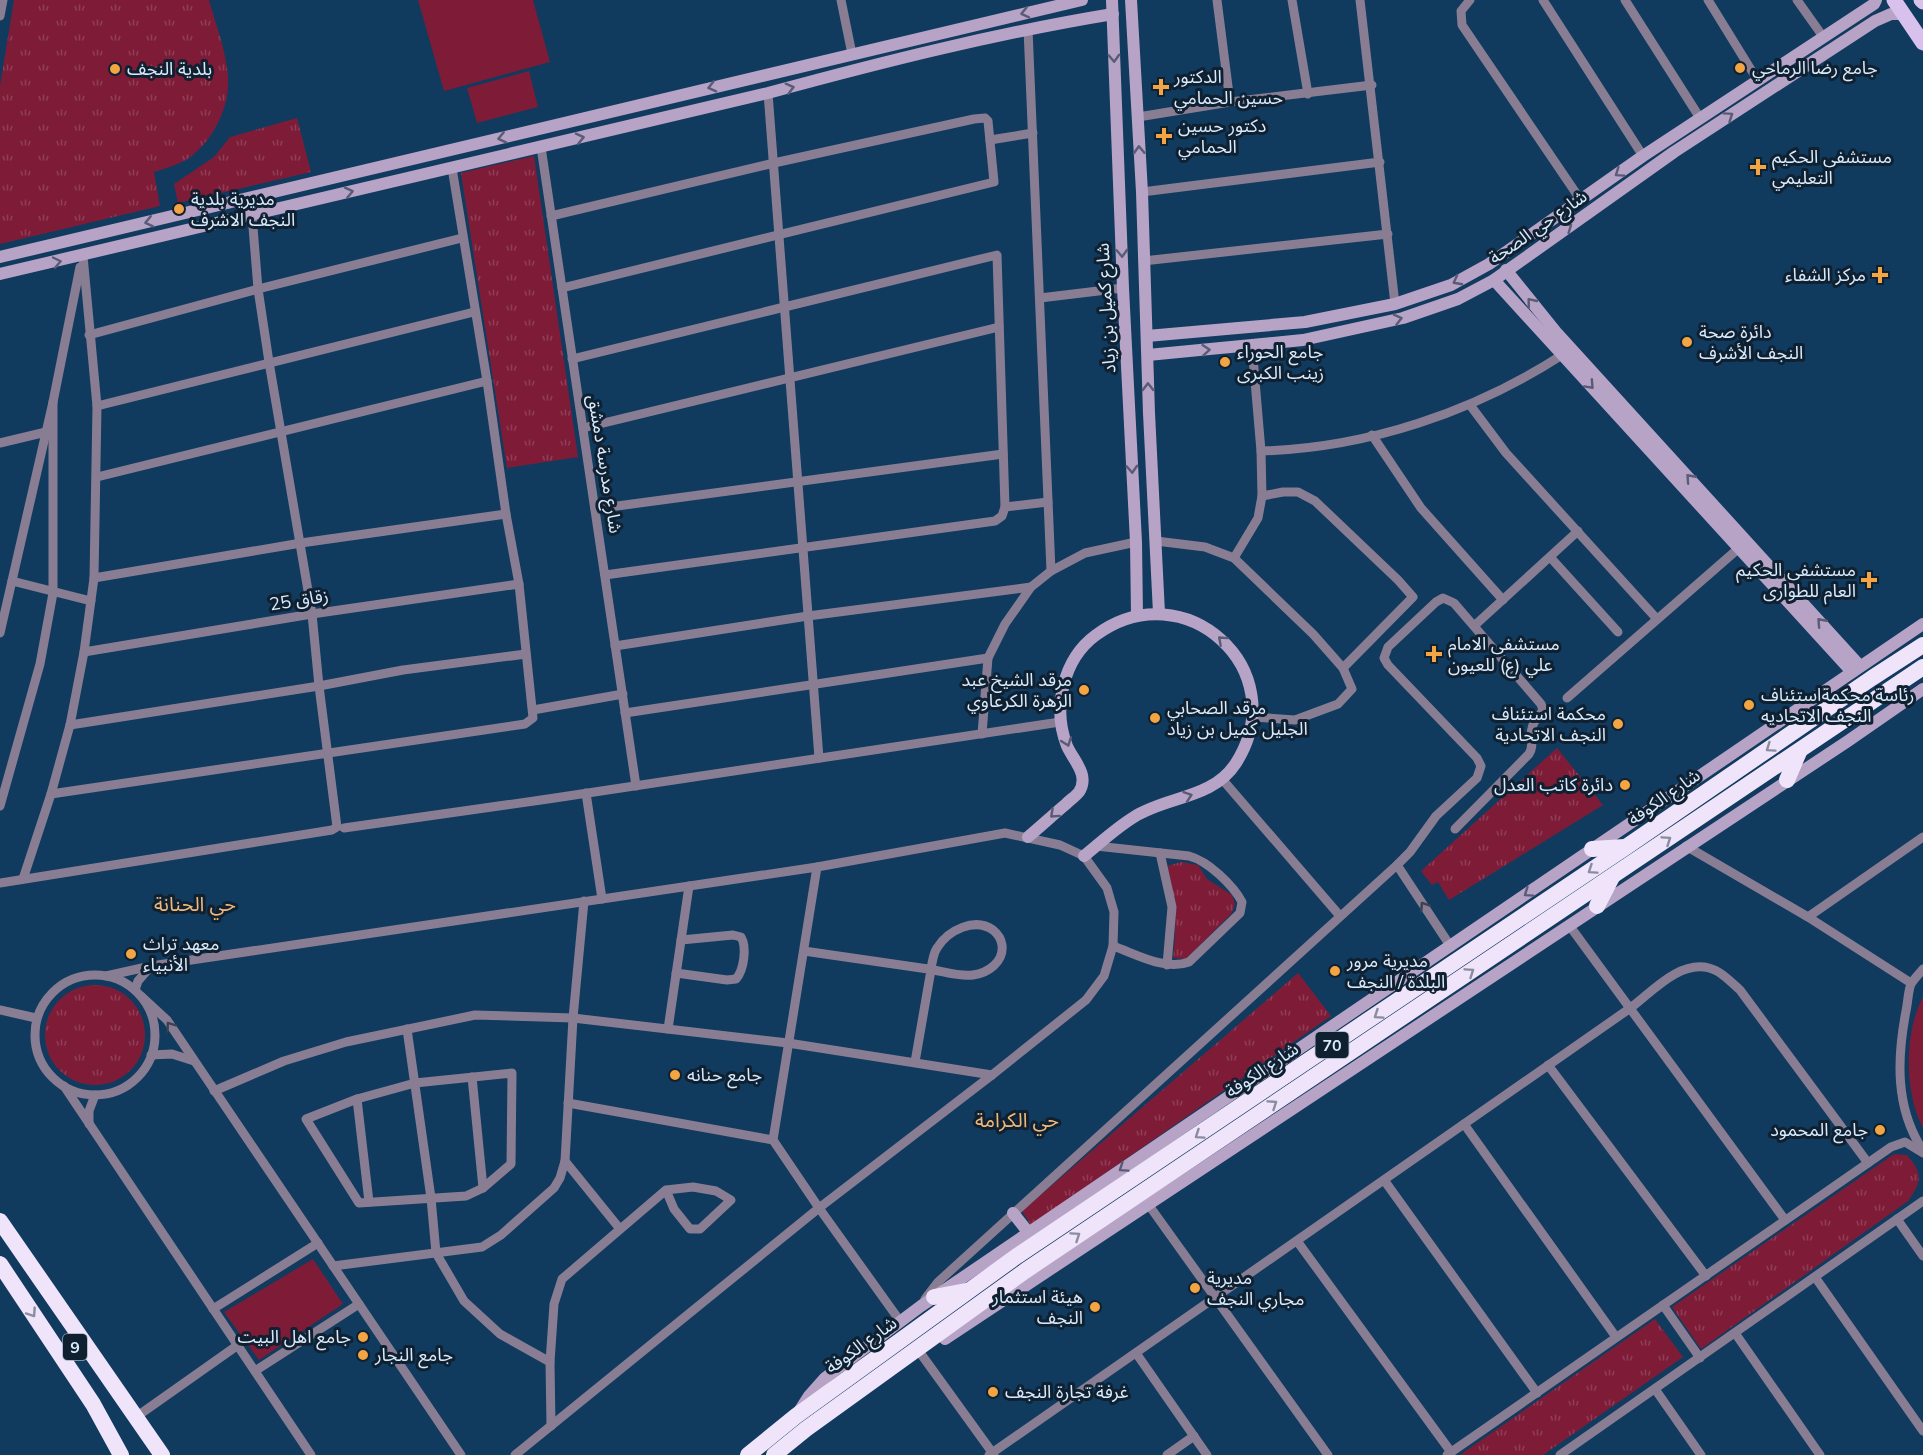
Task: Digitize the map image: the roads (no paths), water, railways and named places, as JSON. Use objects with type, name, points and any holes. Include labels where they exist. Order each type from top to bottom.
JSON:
[{"type":"highway","name":"شارع الكوفة","points":[[774,1455],[801,1423],[1017,1256],[1237,1127],[1626,847],[1923,645]]},
{"type":"highway","name":"شارع الكوفة","points":[[748,1455],[801,1423],[1237,1127],[1923,667]]},
{"type":"highway","points":[[1787,780],[1799,752]]},
{"type":"highway","points":[[1592,849],[1626,847]]},
{"type":"highway","points":[[1597,906],[1613,876]]},
{"type":"highway","points":[[1237,1127],[1240,1090]]},
{"type":"highway","points":[[0,1221],[162,1455]]},
{"type":"highway","name":"9","points":[[0,1239],[149,1455]]},
{"type":"highway","name":"9","points":[[0,1264],[93,1404],[135,1455]]},
{"type":"highway","points":[[1024,1271],[1051,1268]]},
{"type":"highway","points":[[928,1302],[970,1291]]},
{"type":"highway","points":[[93,1404],[121,1455]]},
{"type":"main road","points":[[0,257],[1082,0]]},
{"type":"main road","name":"شارع كميل بن زياد","points":[[1112,0],[1136,542],[1137,615]]},
{"type":"main road","points":[[1131,0],[1142,192],[1150,446],[1159,613]]},
{"type":"main road","name":"شارع حي الصحة","points":[[1147,336],[1305,322],[1395,304],[1451,285],[1497,258],[1665,141],[1874,4],[1876,0]]},
{"type":"main road","points":[[1894,0],[1923,42]]},
{"type":"main road","points":[[0,274],[768,93],[856,69],[1028,29],[1113,14]]},
{"type":"main road","name":"شارع حي الصحة","points":[[1148,355],[1303,339],[1403,318],[1458,300],[1494,280],[1674,152],[1875,21],[1891,14],[1903,14]]},
{"type":"main road","points":[[852,54],[856,69]]},
{"type":"main road","points":[[1682,130],[1682,139],[1690,142]]},
{"type":"main road","points":[[1665,141],[1675,143],[1674,152]]},
{"type":"main road","points":[[325,180],[321,189],[327,197]]},
{"type":"main road","points":[[299,186],[304,194],[301,203]]},
{"type":"main road","points":[[1506,270],[1548,330],[1562,355],[1739,548],[1856,669]]},
{"type":"main road","points":[[1494,280],[1548,330],[1856,669]]},
{"type":"main road","points":[[1303,339],[1296,330],[1301,323],[1305,322]]},
{"type":"main road","points":[[1277,325],[1283,329],[1285,336],[1278,343]]},
{"type":"main road","points":[[1129,411],[1136,418],[1149,413]]},
{"type":"main road","points":[[1131,445],[1137,438],[1142,437],[1148,440],[1150,446]]},
{"type":"main road","points":[[1028,837],[1080,791],[1082,780],[1080,768],[1067,746],[1060,722],[1060,698],[1063,686],[1066,675],[1078,654],[1094,636],[1114,623],[1137,615],[1159,613],[1185,617],[1209,628],[1228,645],[1243,667],[1251,691],[1253,717],[1247,742],[1235,764],[1218,783],[1194,795],[1151,808],[1133,817],[1084,856]]},
{"type":"main road","points":[[1923,624],[900,1321],[825,1378],[809,1396],[801,1423],[835,1418],[921,1354],[1148,1204],[1237,1127],[1569,925],[1923,688]]},
{"type":"main road","points":[[1013,1213],[1028,1232]]},
{"type":"street","points":[[0,16],[3,0]]},
{"type":"street","points":[[841,0],[852,54]]},
{"type":"street","points":[[1216,0],[1230,102]]},
{"type":"street","points":[[1292,0],[1308,94]]},
{"type":"street","points":[[1360,0],[1372,86],[1395,304]]},
{"type":"street","points":[[1470,0],[1461,11],[1462,25],[1580,200]]},
{"type":"street","points":[[1544,0],[1643,156]]},
{"type":"street","points":[[1625,0],[1700,118]]},
{"type":"street","points":[[1708,0],[1758,81]]},
{"type":"street","points":[[1797,0],[1824,38]]},
{"type":"street","points":[[1028,29],[1052,571]]},
{"type":"street","points":[[1138,117],[1230,102],[1372,86]]},
{"type":"street","points":[[768,93],[819,758]]},
{"type":"street","points":[[551,216],[774,163],[981,118],[988,121],[994,182],[562,288]]},
{"type":"street","points":[[990,140],[1033,133]]},
{"type":"street","name":"شارع مدرسة دمشق","points":[[541,147],[636,786]]},
{"type":"street","points":[[1142,192],[1380,162]]},
{"type":"street","points":[[51,794],[525,724],[533,718],[519,584],[452,168]]},
{"type":"street","points":[[0,883],[332,830],[337,827],[312,614],[301,543],[279,432],[258,290],[252,215]]},
{"type":"street","points":[[1143,261],[1388,234]]},
{"type":"street","points":[[89,335],[462,238]]},
{"type":"street","points":[[572,359],[996,255],[1005,507],[1002,516],[995,521],[605,575]]},
{"type":"street","points":[[23,879],[51,794],[70,725],[84,652],[94,578],[97,406],[82,256]]},
{"type":"street","points":[[0,633],[53,402],[82,256]]},
{"type":"street","points":[[1040,298],[1123,288]]},
{"type":"street","points":[[97,406],[474,312]]},
{"type":"street","points":[[583,428],[999,327]]},
{"type":"street","points":[[1234,558],[1258,518],[1262,496],[1261,452],[1252,346]]},
{"type":"street","points":[[1261,452],[1292,450],[1372,435],[1470,405],[1562,355]]},
{"type":"street","points":[[97,477],[487,381]]},
{"type":"street","points":[[0,806],[40,664],[53,593],[53,402]]},
{"type":"street","points":[[1470,405],[1506,453],[1657,619]]},
{"type":"street","points":[[0,443],[46,432]]},
{"type":"street","points":[[1372,435],[1421,508],[1503,600]]},
{"type":"street","points":[[595,509],[1003,454]]},
{"type":"street","points":[[1262,496],[1298,492],[1315,501],[1413,597],[1343,668]]},
{"type":"street","points":[[1005,507],[1048,502]]},
{"type":"street","points":[[94,578],[301,543],[506,514]]},
{"type":"street","points":[[1474,626],[1578,531]]},
{"type":"street","points":[[1156,541],[1205,547],[1234,558],[1313,634],[1343,668],[1352,690],[1338,704],[1295,720],[1253,717]]},
{"type":"street","points":[[982,734],[988,658],[1005,624],[1031,587],[1052,571],[1086,553],[1136,542]]},
{"type":"street","points":[[1568,698],[1739,548]]},
{"type":"street","points":[[1550,557],[1618,632]]},
{"type":"street","points":[[12,581],[91,601]]},
{"type":"street","name":"زقاق 25","points":[[84,652],[312,614],[519,584]]},
{"type":"street","points":[[615,646],[808,616],[1031,587]]},
{"type":"street","points":[[928,1302],[938,1282],[1397,865],[1436,816],[1477,778],[1481,766],[1477,758],[1388,665],[1384,654],[1388,647],[1439,599],[1451,600],[1541,704],[1543,710],[1532,724],[1532,749],[1529,754],[1455,829]]},
{"type":"street","points":[[70,725],[319,686],[403,670],[526,654]]},
{"type":"street","points":[[626,713],[988,658]]},
{"type":"street","points":[[533,710],[623,694]]},
{"type":"street","points":[[344,828],[586,794],[1060,722]]},
{"type":"street","points":[[1222,779],[1340,916]]},
{"type":"street","points":[[586,794],[602,899]]},
{"type":"street","points":[[151,966],[138,981],[138,993],[149,1009],[154,1024],[151,1055],[144,1068],[129,1083],[109,1093],[95,1095],[79,1093],[64,1086],[49,1074],[38,1057],[34,1038],[36,1018],[44,1002],[56,989],[71,979],[88,975],[106,976],[151,966],[817,867],[1005,833],[1060,845],[1084,856],[1107,888],[1114,912],[1113,946],[1104,976],[1086,1000],[992,1076],[819,1208],[515,1455]]},
{"type":"street","points":[[1808,917],[1923,837]]},
{"type":"street","points":[[1096,846],[1200,859],[1236,891],[1242,902],[1240,913],[1189,962],[1181,965],[1167,965],[1113,946]]},
{"type":"street","points":[[1686,846],[1808,917],[1911,983]]},
{"type":"street","points":[[1160,854],[1172,907],[1167,965]]},
{"type":"street","points":[[1397,865],[1451,947]]},
{"type":"street","points":[[817,867],[773,1140],[900,1321]]},
{"type":"street","points":[[668,1029],[689,886]]},
{"type":"street","points":[[333,1266],[475,1249],[495,1240],[551,1192],[560,1178],[565,1161],[573,1018],[584,901]]},
{"type":"street","points":[[804,951],[931,970],[965,976],[982,973],[995,965],[1002,953],[1000,938],[989,927],[975,924],[960,929],[939,945],[933,956],[931,970],[915,1062]]},
{"type":"street","points":[[1569,925],[1785,1221]]},
{"type":"street","points":[[676,973],[727,980],[736,979],[740,975],[745,944],[741,937],[733,935],[681,940]]},
{"type":"street","points":[[921,1354],[991,1454],[1629,1009],[1676,973],[1687,969],[1698,967],[1711,969],[1726,977],[1740,990],[1868,1163]]},
{"type":"street","points":[[1923,969],[1911,983],[1901,1036],[1900,1084],[1909,1125],[1923,1152]]},
{"type":"street","points":[[106,976],[126,984],[167,1020],[462,1455]]},
{"type":"street","points":[[0,1010],[36,1018]]},
{"type":"street","points":[[214,1091],[284,1061],[346,1042],[476,1015],[573,1018],[788,1043],[992,1076]]},
{"type":"street","points":[[407,1029],[431,1198],[436,1253],[464,1301],[500,1334],[550,1362]]},
{"type":"street","points":[[151,1055],[172,1054],[194,1061]]},
{"type":"street","points":[[1548,1065],[1706,1276]]},
{"type":"street","points":[[512,1073],[511,1164],[483,1188],[466,1196],[359,1203],[306,1119],[357,1099],[415,1083],[472,1077],[512,1073]]},
{"type":"street","points":[[472,1077],[483,1188]]},
{"type":"street","points":[[64,1086],[311,1455]]},
{"type":"street","points":[[89,1126],[89,1111],[95,1095]]},
{"type":"street","points":[[357,1099],[369,1202]]},
{"type":"street","points":[[568,1103],[773,1140]]},
{"type":"street","points":[[1464,1124],[1616,1337]]},
{"type":"street","points":[[1297,1240],[1449,1454],[1899,1142],[1909,1143],[1923,1152]]},
{"type":"street","points":[[565,1161],[620,1229]]},
{"type":"street","points":[[1384,1180],[1537,1393]]},
{"type":"street","points":[[551,1426],[550,1362],[555,1304],[562,1279],[666,1190],[693,1187],[716,1191],[731,1200],[700,1229],[690,1229],[674,1209],[666,1190]]},
{"type":"street","points":[[1560,1455],[1573,1451],[1655,1389],[1923,1201]]},
{"type":"street","points":[[1148,1204],[1328,1455]]},
{"type":"street","points":[[1897,1219],[1923,1256]]},
{"type":"street","points":[[213,1309],[318,1243]]},
{"type":"street","points":[[1815,1277],[1923,1431]]},
{"type":"street","points":[[255,1371],[359,1304]]},
{"type":"street","points":[[1663,1305],[1700,1358]]},
{"type":"street","points":[[1735,1333],[1820,1455]]},
{"type":"street","points":[[136,1417],[238,1345]]},
{"type":"street","points":[[1136,1353],[1208,1455]]},
{"type":"street","points":[[1655,1389],[1701,1455]]},
{"type":"street","points":[[1167,1455],[1194,1436]]},
{"type":"place","name":"جامع رضا الرماحي","points":[[1740,68]]},
{"type":"place","name":"بلدية النجف","points":[[115,69]]},
{"type":"place","name":"الدكتور حسين الحمامي","points":[[1161,87]]},
{"type":"place","name":"دكتور حسين الحمامي","points":[[1164,136]]},
{"type":"place","name":"مستشفى الحكيم التعليمي","points":[[1758,167]]},
{"type":"place","name":"مديرية بلدية النجف الاشرف","points":[[179,209]]},
{"type":"place","name":"مركز الشفاء","points":[[1880,275]]},
{"type":"place","name":"دائرة صحة النجف الأشرف","points":[[1687,342]]},
{"type":"place","name":"جامع الحوراء زينب الكبرى","points":[[1225,362]]},
{"type":"place","name":"مستشفى الحكيم العام للطوارى","points":[[1869,580]]},
{"type":"place","name":"مستشفى الامام علي (ع) للعيون","points":[[1434,654]]},
{"type":"place","name":"مرقد الشيخ عبد الزهرة الكرعاوي","points":[[1084,690]]},
{"type":"place","name":"رئاسة محكمةاستئناف النجف الاتحاديه","points":[[1749,705]]},
{"type":"place","name":"مرقد الصحابي الجليل كميل بن زياد","points":[[1155,718]]},
{"type":"place","name":"محكمة استئناف النجف الاتحادية","points":[[1618,724]]},
{"type":"place","name":"دائرة كاتب العدل","points":[[1625,785]]},
{"type":"place","name":"معهد تراث الأنبياء","points":[[131,954]]},
{"type":"place","name":"مديرية مرور البلدة / النجف","points":[[1335,971]]},
{"type":"place","name":"جامع حنانه","points":[[675,1075]]},
{"type":"place","name":"جامع المحمود","points":[[1880,1130]]},
{"type":"place","name":"مديرية مجاري النجف","points":[[1195,1288]]},
{"type":"place","name":"هيئة استثمار النجف","points":[[1095,1307]]},
{"type":"place","name":"جامع اهل البيت","points":[[363,1337]]},
{"type":"place","name":"جامع النجار","points":[[363,1355]]},
{"type":"place","name":"غرفة تجارة النجف","points":[[993,1392]]},
{"type":"district","name":"حي الحنانة","points":[[195,904]]},
{"type":"district","name":"حي الكرامة","points":[[1017,1120]]}]
